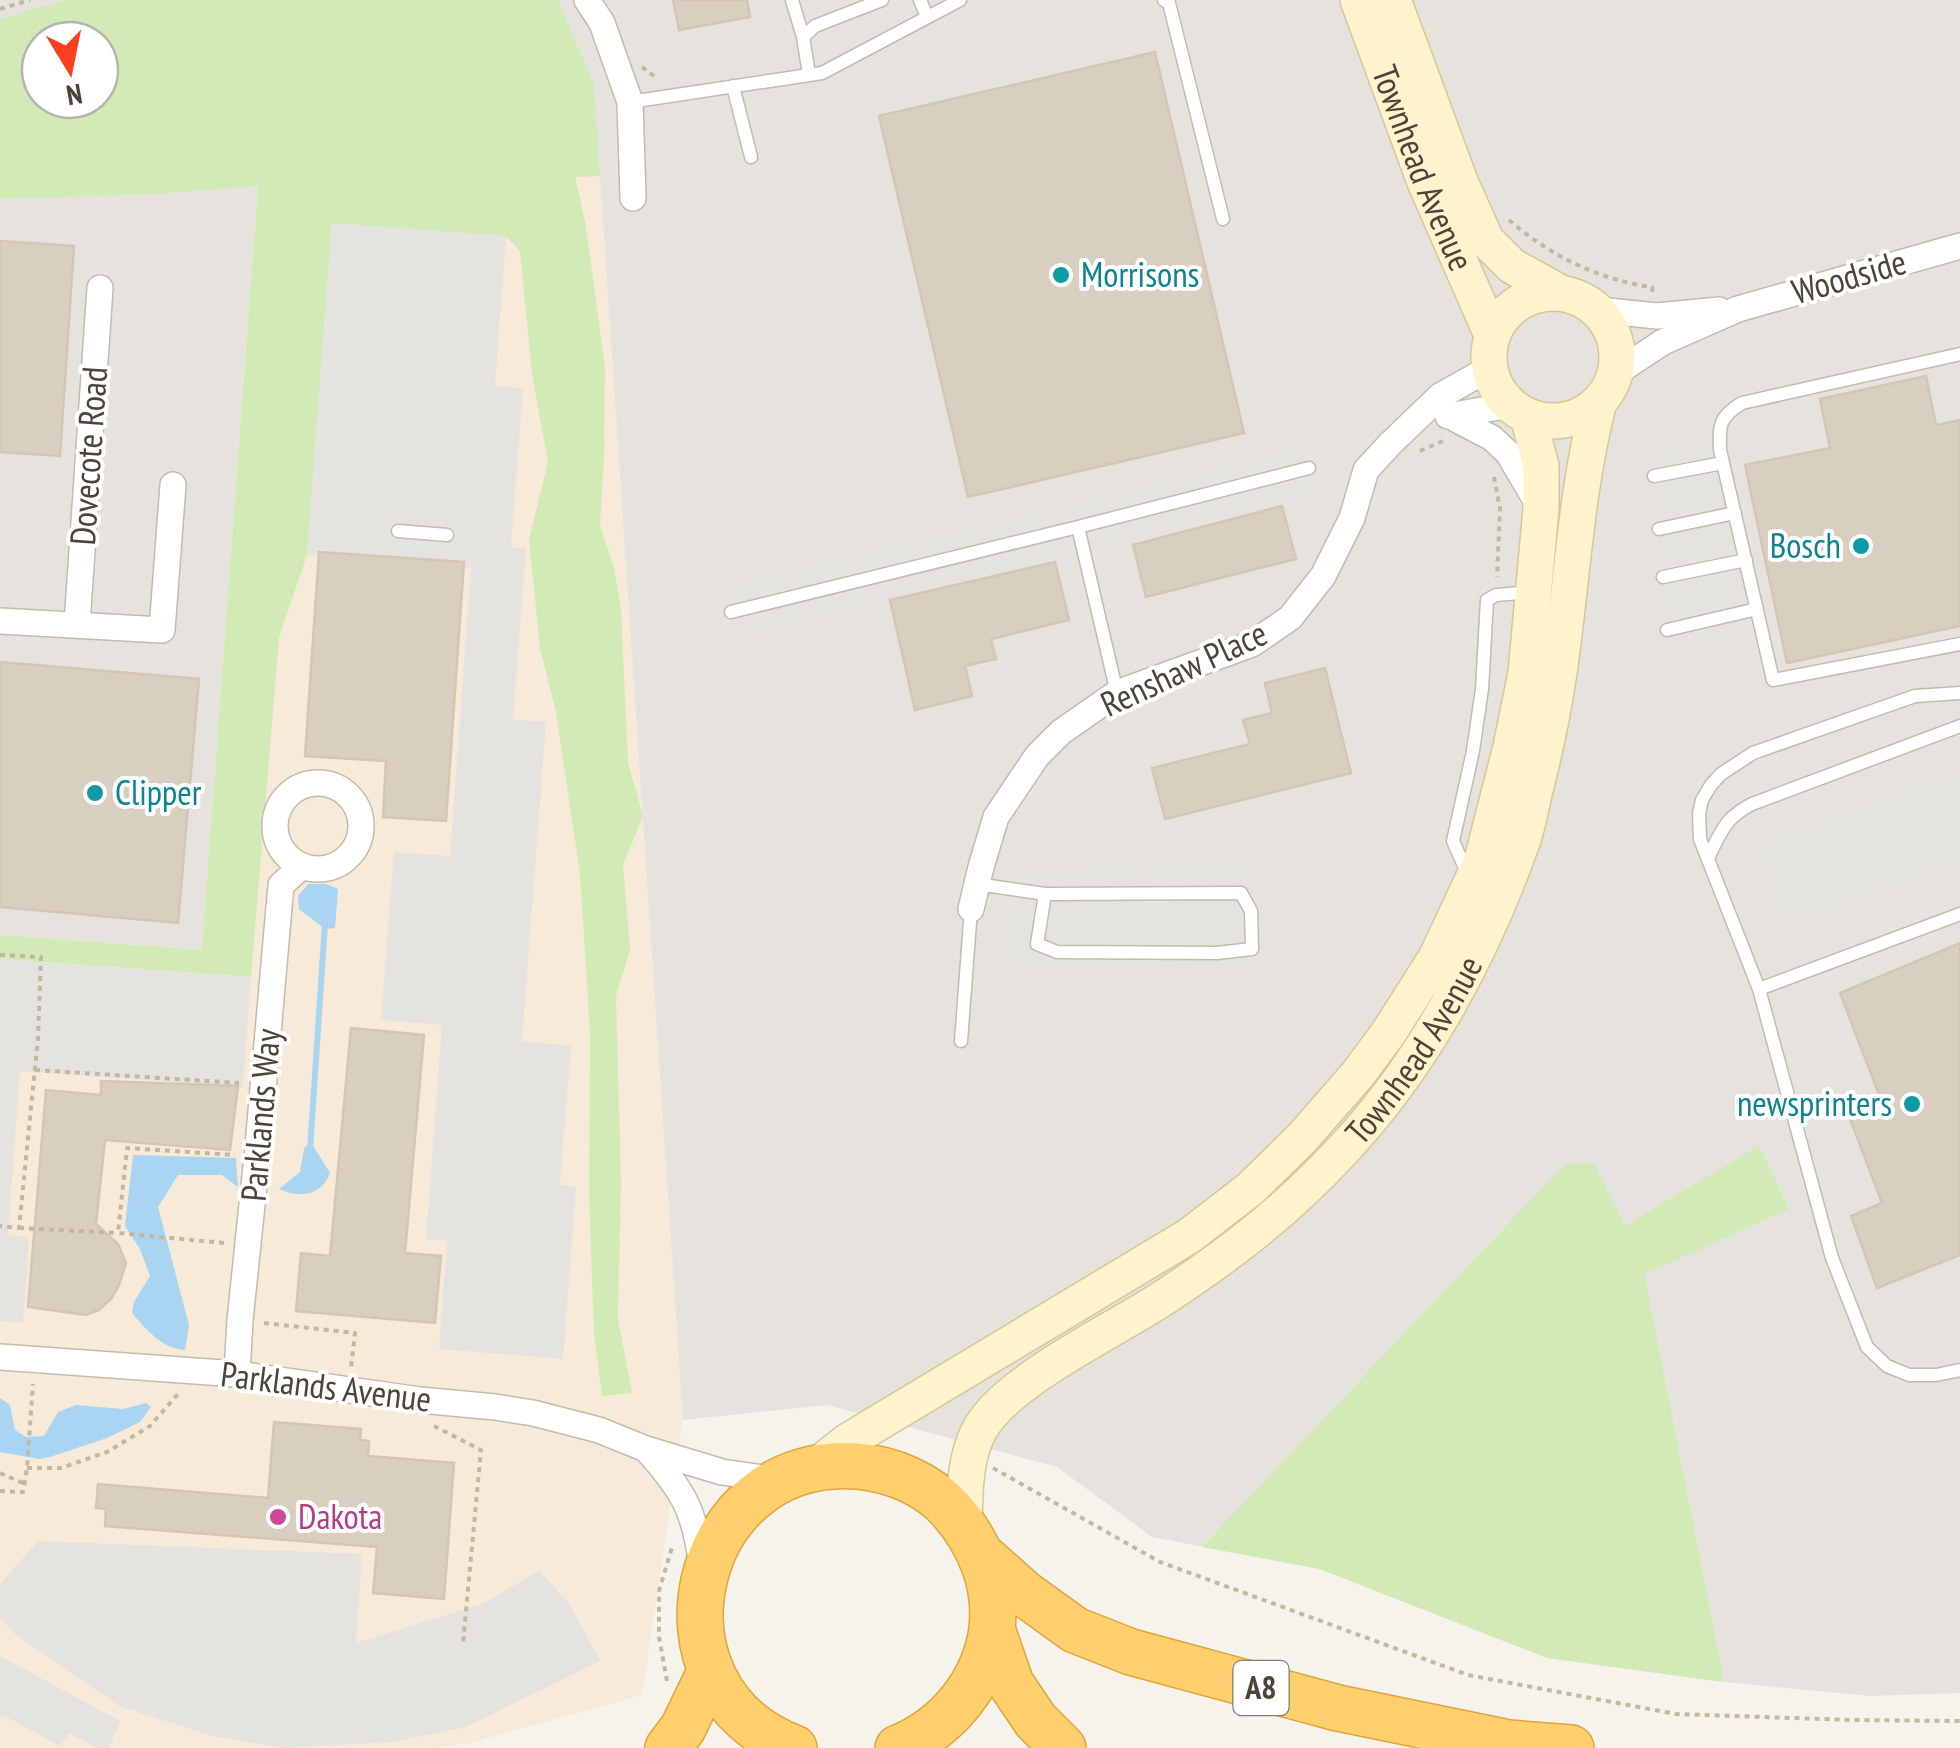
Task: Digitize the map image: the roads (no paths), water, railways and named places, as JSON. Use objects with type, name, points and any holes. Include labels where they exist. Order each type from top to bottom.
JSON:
[{"type":"highway","points":[[794,1748],[742,1716],[725,1694],[704,1647],[700,1600],[714,1547],[732,1520],[754,1498],[798,1474],[842,1465],[898,1474],[946,1504],[973,1540],[989,1579],[992,1629],[985,1660],[971,1688],[952,1712],[915,1743]]},
{"type":"highway","name":"A8","points":[[973,1540],[1025,1594],[1074,1630],[1131,1652],[1338,1708],[1509,1743],[1570,1748]]},
{"type":"highway","points":[[992,1629],[1010,1684],[1036,1721],[1062,1748]]},
{"type":"highway","points":[[668,1748],[683,1728],[711,1670]]},
{"type":"street","points":[[587,0],[602,23],[630,102],[632,198]]},
{"type":"street","name":"Townhead Avenue","points":[[1358,0],[1491,351]]},
{"type":"street","name":"Townhead Avenue","points":[[1393,0],[1461,184],[1486,240],[1512,266],[1559,292]]},
{"type":"street","name":"Woodside","points":[[1608,388],[1663,342],[1738,309],[1960,246]]},
{"type":"street","name":"Dovecote Road","points":[[77,624],[100,288]]},
{"type":"street","points":[[1559,292],[1580,298],[1598,310],[1616,338],[1618,356],[1608,388],[1584,414],[1546,421],[1519,410],[1497,388],[1491,351],[1502,316],[1518,302],[1538,294],[1559,292]]},
{"type":"street","name":"Woodside","points":[[1598,310],[1658,316],[1738,309]]},
{"type":"street","name":"Renshaw Place","points":[[974,896],[996,817],[1037,756],[1060,732],[1117,693],[1252,644],[1290,618],[1323,576],[1352,518],[1366,470],[1491,351]]},
{"type":"street","name":"Townhead Avenue","points":[[973,1540],[968,1463],[980,1429],[996,1408],[1030,1380],[1156,1303],[1278,1216],[1341,1152],[1397,1085],[1446,1008],[1523,840],[1558,680],[1588,445],[1608,388]]},
{"type":"street","points":[[1414,423],[1519,410]]},
{"type":"street","name":"Townhead Avenue","points":[[798,1474],[1189,1236],[1250,1188],[1302,1138],[1358,1074],[1436,958],[1472,884],[1482,860],[1510,748],[1526,673],[1540,509],[1541,466],[1519,410]]},
{"type":"street","points":[[1450,416],[1492,438],[1508,453],[1540,509]]},
{"type":"street","points":[[0,621],[162,630],[172,485]]},
{"type":"street","name":"Parklands Way","points":[[237,1374],[281,885],[302,866]]},
{"type":"street","name":"Parklands Avenue","points":[[0,1357],[237,1374],[533,1413],[599,1430],[722,1472],[798,1474]]},
{"type":"street","name":"Parklands Avenue","points":[[646,1448],[686,1499],[697,1529],[704,1577]]},
{"type":"lane","points":[[792,0],[809,74]]},
{"type":"lane","points":[[802,37],[815,26],[882,0]]},
{"type":"lane","points":[[920,0],[927,17]]},
{"type":"lane","points":[[630,102],[822,72],[960,0]]},
{"type":"lane","points":[[1164,0],[1169,3],[1222,219]]},
{"type":"lane","points":[[733,86],[751,157]]},
{"type":"lane","points":[[1960,354],[1742,403],[1727,412],[1720,429],[1723,463],[1773,680],[1960,644]]},
{"type":"lane","points":[[1654,476],[1723,463]]},
{"type":"lane","points":[[731,612],[1309,468]]},
{"type":"lane","points":[[1659,530],[1734,513]]},
{"type":"lane","points":[[1078,528],[1117,693]]},
{"type":"lane","points":[[398,531],[447,534]]},
{"type":"lane","points":[[1663,578],[1746,560]]},
{"type":"lane","points":[[1666,630],[1757,609]]},
{"type":"lane","points":[[1960,693],[1915,696],[1753,753],[1711,785],[1702,800],[1698,825],[1700,839],[1759,989],[1832,1258],[1868,1346],[1887,1366],[1909,1375],[1960,1370]]},
{"type":"lane","points":[[1709,856],[1726,822],[1752,804],[1960,726]]},
{"type":"lane","points":[[974,896],[1045,894],[1241,894],[1251,911],[1252,949],[1218,954],[1058,952],[1037,944],[1045,894]]},
{"type":"lane","name":"Renshaw Place","points":[[961,1040],[974,896]]},
{"type":"lane","points":[[1759,989],[1960,914]]},
{"type":"water","points":[[308,884],[338,889],[335,928],[325,929],[299,909],[298,896]]},
{"type":"water","points":[[310,1141],[330,1173],[326,1180],[309,1193],[279,1189],[300,1172],[304,1149]]},
{"type":"water","points":[[133,1155],[236,1158],[238,1187],[222,1175],[178,1175],[158,1207],[189,1325],[185,1350],[162,1342],[132,1313],[134,1302],[150,1276],[140,1249],[125,1226]]},
{"type":"water","points":[[0,1398],[10,1405],[15,1430],[26,1437],[44,1436],[58,1412],[76,1405],[123,1409],[146,1403],[151,1407],[140,1422],[107,1438],[39,1459],[0,1452]]},
{"type":"waterway","points":[[310,1150],[325,923]]},
{"type":"place","name":"Morrisons","points":[[1061,275]]},
{"type":"place","name":"Bosch","points":[[1861,546]]},
{"type":"place","name":"Clipper","points":[[95,793]]},
{"type":"place","name":"newsprinters","points":[[1912,1104]]},
{"type":"place","name":"Dakota","points":[[278,1517]]}]
